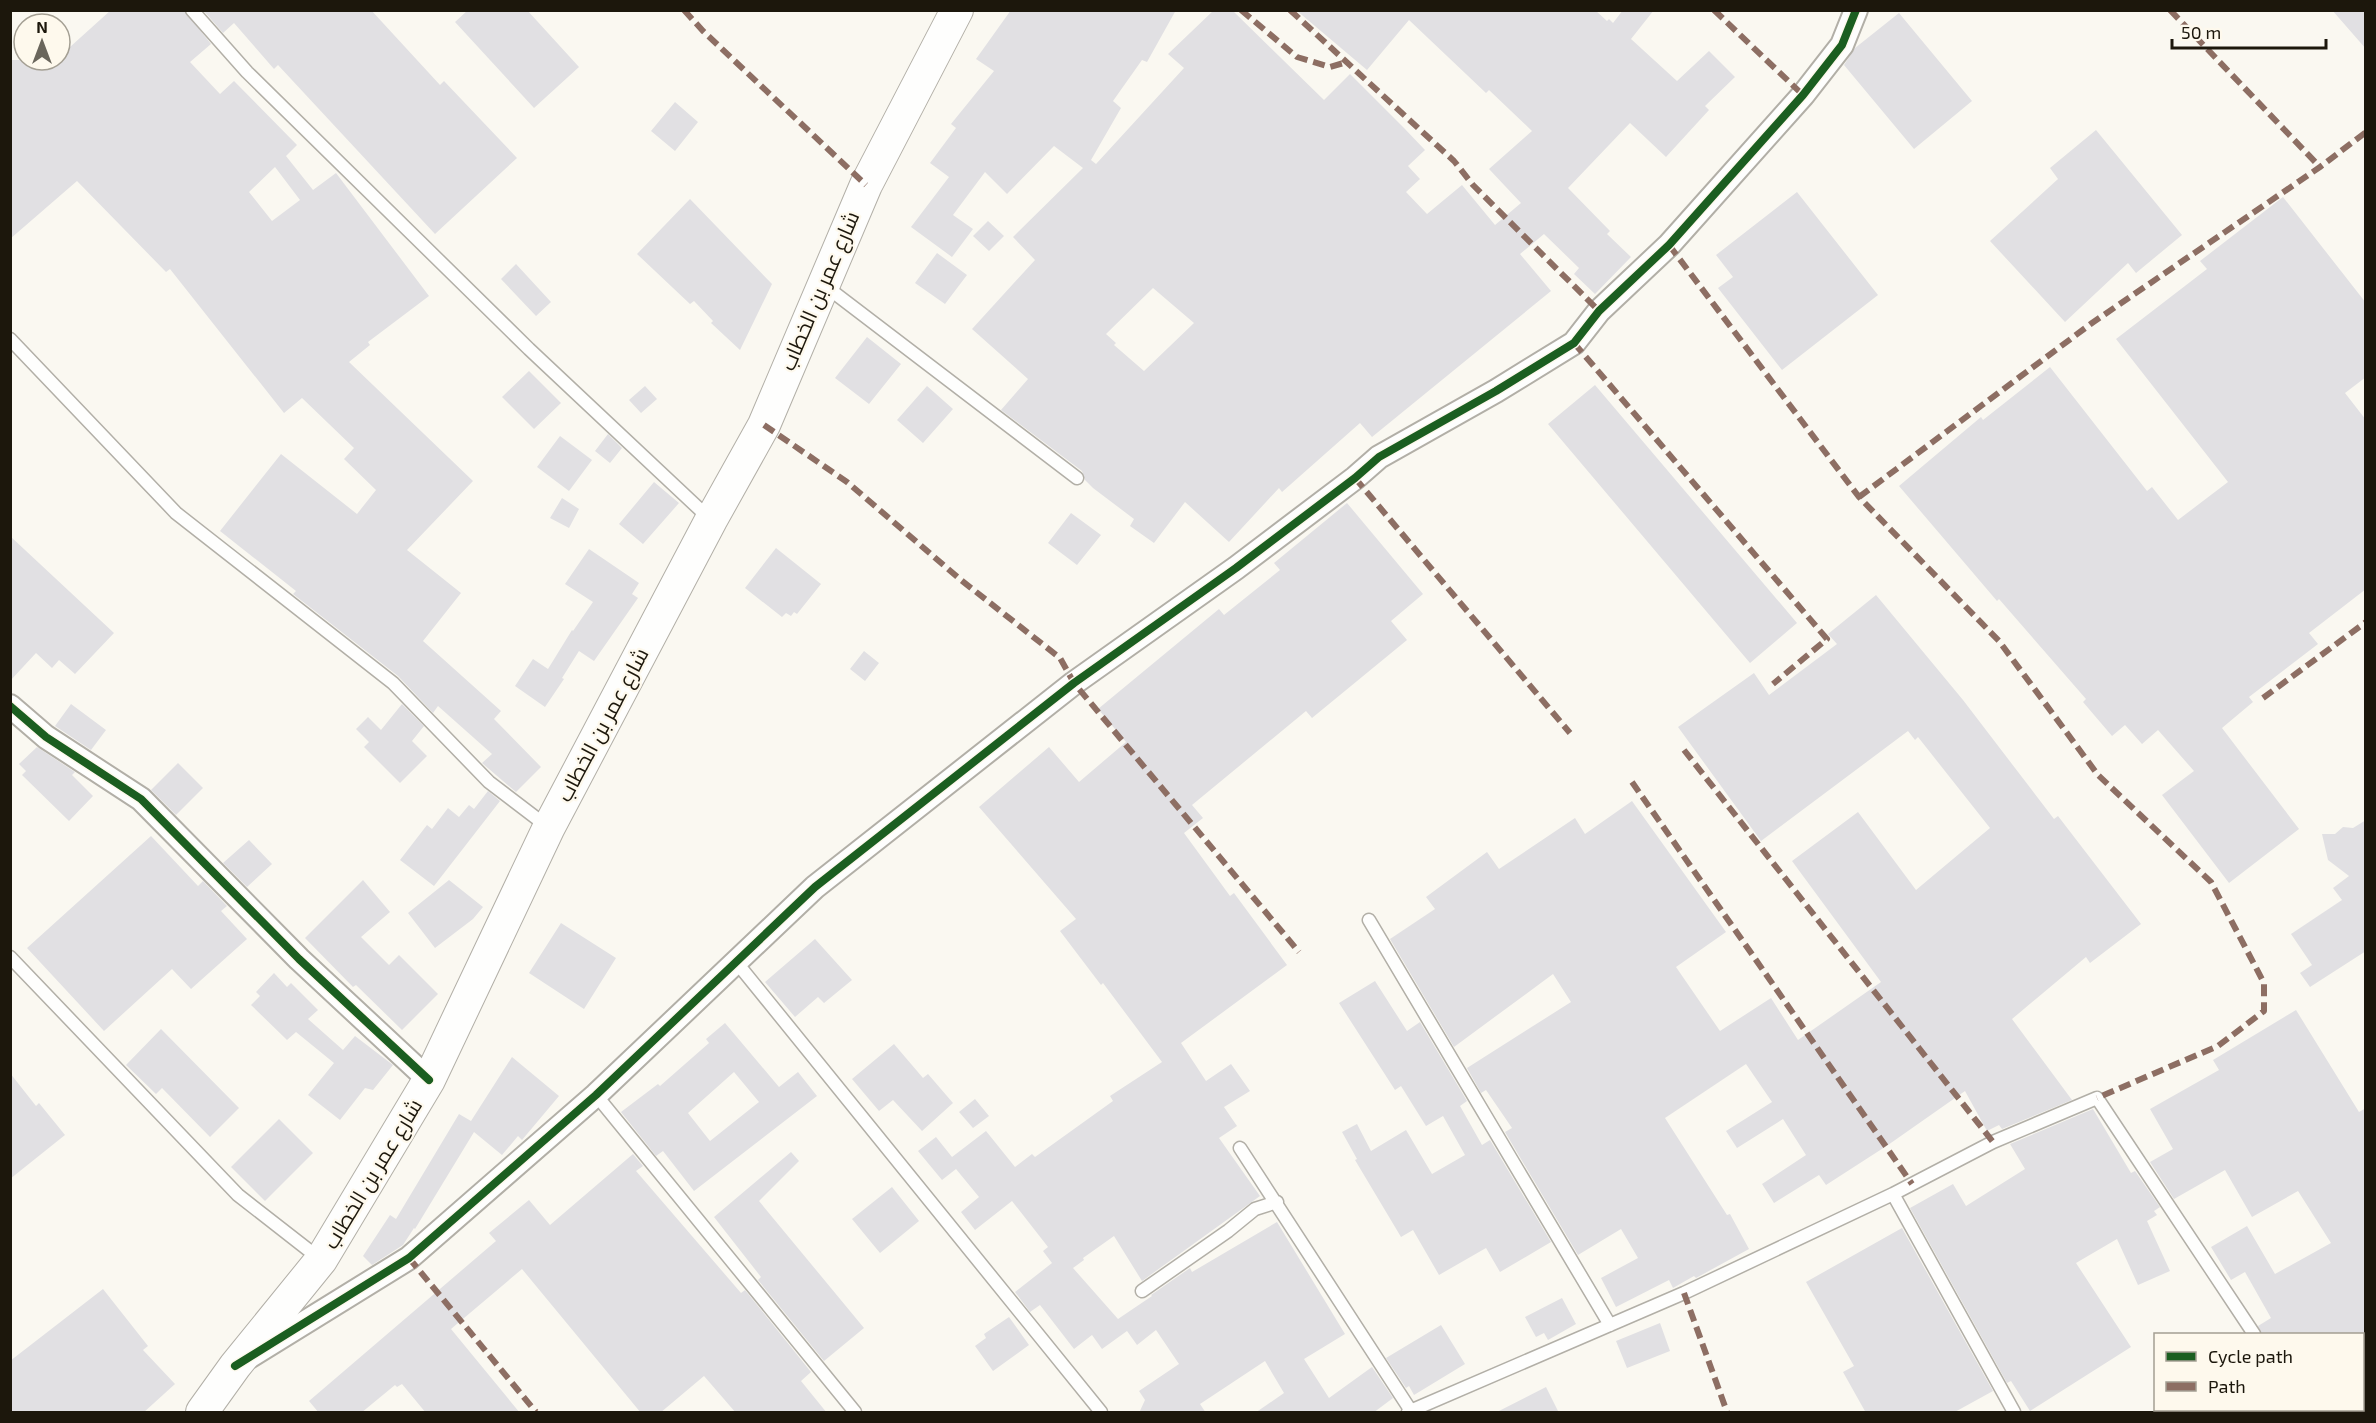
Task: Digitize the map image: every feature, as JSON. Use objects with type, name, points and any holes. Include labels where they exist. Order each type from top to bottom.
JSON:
[{"type":"main road","name":"شارع عمر بن الخطاب","points":[[202,1413],[235,1366],[321,1260],[429,1080],[549,827],[764,424],[866,185],[957,10]]},
{"type":"street","points":[[235,1366],[409,1258],[596,1095],[815,887],[1074,683],[1245,561],[1355,478],[1379,457],[1575,343],[1599,311],[1669,244],[1803,95],[1842,45],[1856,10]]},
{"type":"street","points":[[10,706],[46,737],[141,798],[299,959],[429,1080]]},
{"type":"lane","points":[[192,10],[247,72],[529,349],[711,520]]},
{"type":"lane","points":[[823,284],[1077,478]]},
{"type":"lane","points":[[10,339],[176,513],[393,683],[489,782],[549,827]]},
{"type":"lane","points":[[1369,920],[1610,1324]]},
{"type":"lane","points":[[10,957],[238,1195],[321,1260]]},
{"type":"lane","points":[[737,963],[1101,1413]]},
{"type":"lane","points":[[596,1095],[855,1413]]},
{"type":"lane","points":[[1240,1148],[1277,1202],[1410,1412],[1684,1293],[1893,1194],[1993,1142],[2097,1098],[2253,1333]]},
{"type":"lane","points":[[1893,1194],[2014,1413]]},
{"type":"lane","points":[[1142,1291],[1228,1231],[1255,1209],[1277,1202]]},
{"type":"building","points":[[111,10],[184,10],[211,44],[190,62],[220,94],[234,81],[297,145],[286,156],[313,190],[336,173],[429,296],[368,342],[370,345],[349,362],[473,481],[407,550],[461,593],[423,641],[501,711],[494,719],[541,767],[516,792],[482,763],[492,754],[438,706],[433,713],[398,676],[293,594],[296,591],[220,531],[281,454],[357,514],[376,490],[344,459],[354,448],[302,398],[284,413],[170,269],[166,272],[77,181],[10,239],[10,60],[12,60],[12,72],[72,72],[72,45]],"holes":[[[275,167],[300,200],[272,221],[249,192]]]},
{"type":"building","points":[[203,10],[371,10],[440,85],[444,81],[517,158],[435,234],[278,65],[274,69],[234,23],[223,33]]},
{"type":"building","points":[[468,10],[527,10],[579,67],[534,108],[455,22]]},
{"type":"building","points":[[1011,10],[1176,10],[1147,62],[1142,60],[1113,101],[1121,108],[1091,160],[1096,164],[1184,68],[1168,54],[1214,10],[1232,10],[1324,100],[1350,74],[1404,128],[1425,150],[1408,166],[1420,179],[1406,192],[1427,214],[1462,185],[1495,225],[1521,203],[1489,169],[1532,131],[1489,90],[1486,93],[1409,20],[1367,70],[1296,10],[1595,10],[1607,21],[1609,19],[1613,23],[1623,10],[1654,10],[1631,39],[1677,81],[1709,51],[1735,77],[1705,106],[1709,110],[1666,157],[1630,123],[1568,188],[1610,231],[1607,234],[1631,257],[1595,294],[1574,274],[1579,268],[1544,234],[1520,254],[1551,291],[1372,437],[1360,423],[1282,492],[1279,488],[1229,542],[1185,502],[1154,543],[1130,526],[1134,519],[1093,488],[1085,480],[1082,471],[1001,410],[1028,379],[972,329],[1035,260],[1013,237],[1083,168],[1054,146],[1007,194],[985,172],[953,215],[973,229],[952,257],[911,227],[949,177],[930,163],[956,128],[951,124],[994,71],[976,59]],"holes":[[[1153,288],[1194,323],[1144,371],[1114,345],[1116,343],[1106,334]]]},
{"type":"building","points":[[2332,10],[2366,10],[2366,49]]},
{"type":"building","points":[[1899,13],[1972,101],[1914,149],[1844,65],[1855,48]]},
{"type":"building","points":[[675,102],[698,122],[675,151],[651,131]]},
{"type":"building","points":[[2096,130],[2182,235],[2136,273],[2128,263],[2065,322],[1990,241],[2058,179],[2050,168]]},
{"type":"building","points":[[1797,192],[1878,295],[1782,370],[1718,288],[1733,277],[1716,255]]},
{"type":"building","points":[[2283,197],[2366,303],[2366,377],[2345,393],[2366,420],[2366,589],[2309,633],[2318,644],[2249,697],[2253,702],[2222,728],[2299,829],[2229,883],[2162,795],[2194,771],[2158,730],[2142,744],[2125,725],[2112,736],[2083,702],[2086,699],[1999,599],[1997,601],[1899,486],[1981,417],[1983,420],[2050,367],[2147,491],[2152,487],[2178,520],[2228,482],[2116,339],[2207,269],[2200,261]]},
{"type":"building","points":[[690,199],[772,284],[740,350],[711,323],[713,321],[694,301],[690,304],[637,254]]},
{"type":"building","points":[[988,221],[1004,236],[989,251],[973,236]]},
{"type":"building","points":[[937,253],[967,275],[945,304],[915,283]]},
{"type":"building","points":[[516,264],[551,302],[536,316],[501,279]]},
{"type":"building","points":[[867,337],[901,364],[869,404],[835,378]]},
{"type":"building","points":[[529,371],[561,403],[534,429],[502,397]]},
{"type":"building","points":[[1595,385],[1797,623],[1750,663],[1548,424]]},
{"type":"building","points":[[645,386],[657,399],[641,413],[629,400]]},
{"type":"building","points":[[927,386],[953,409],[923,443],[897,420]]},
{"type":"building","points":[[608,434],[622,448],[610,463],[595,451]]},
{"type":"building","points":[[560,436],[592,460],[569,491],[537,467]]},
{"type":"building","points":[[654,482],[679,503],[643,544],[619,524]]},
{"type":"building","points":[[562,498],[579,509],[569,528],[550,518]]},
{"type":"building","points":[[1347,503],[1423,594],[1391,621],[1407,640],[1312,718],[1306,711],[1192,805],[1203,818],[1184,833],[1230,896],[1234,893],[1287,965],[1181,1043],[1206,1081],[1231,1064],[1250,1091],[1224,1107],[1237,1126],[1219,1138],[1260,1196],[1142,1281],[1114,1236],[1073,1268],[1118,1319],[1190,1268],[1192,1272],[1277,1222],[1345,1334],[1304,1359],[1329,1398],[1372,1367],[1393,1398],[1373,1413],[1255,1413],[1284,1393],[1265,1361],[1200,1404],[1206,1413],[1139,1413],[1145,1400],[1139,1391],[1179,1364],[1156,1330],[1137,1345],[1127,1331],[1102,1349],[1092,1335],[1074,1349],[1040,1305],[1030,1312],[1015,1292],[1052,1263],[1043,1251],[1048,1247],[1012,1201],[975,1230],[961,1212],[979,1197],[956,1169],[942,1180],[918,1151],[936,1137],[952,1157],[986,1131],[1015,1167],[1032,1154],[1035,1157],[1113,1101],[1110,1096],[1162,1062],[1103,983],[1101,985],[1060,931],[1076,919],[979,807],[1049,747],[1079,782],[1126,742],[1098,709],[1219,609],[1224,615],[1280,570],[1274,563]]},
{"type":"building","points":[[1071,513],[1101,535],[1077,565],[1048,543]]},
{"type":"building","points":[[10,536],[114,633],[75,674],[59,660],[52,668],[36,653],[10,681]]},
{"type":"building","points":[[776,548],[821,584],[797,614],[794,612],[791,616],[786,613],[782,617],[745,588]]},
{"type":"building","points":[[589,549],[639,583],[632,594],[638,598],[594,661],[579,651],[545,707],[515,686],[533,659],[548,669],[572,630],[593,602],[565,584]]},
{"type":"building","points":[[1876,595],[1963,700],[2054,819],[2058,816],[2141,924],[2090,963],[2086,957],[2012,1019],[2072,1100],[2002,1129],[1999,1125],[1987,1131],[1965,1091],[1826,1185],[1819,1175],[1774,1203],[1762,1184],[1806,1155],[1783,1119],[1737,1148],[1726,1131],[1772,1102],[1746,1064],[1665,1118],[1727,1215],[1730,1214],[1749,1249],[1696,1278],[1694,1276],[1673,1288],[1669,1280],[1616,1307],[1601,1278],[1638,1258],[1621,1229],[1578,1255],[1505,1132],[1512,1128],[1486,1090],[1481,1093],[1467,1068],[1571,1002],[1553,974],[1454,1047],[1390,939],[1435,909],[1426,897],[1487,852],[1499,869],[1575,818],[1585,834],[1632,801],[1726,932],[1676,967],[1720,1031],[1771,998],[1798,1040],[1881,982],[1792,861],[1858,812],[1916,890],[1990,828],[1918,737],[1915,740],[1908,731],[1761,841],[1678,727],[1754,673],[1769,695],[1837,644],[1828,634]]},
{"type":"building","points":[[864,651],[879,663],[865,681],[850,669]]},
{"type":"building","points":[[71,704],[106,730],[91,750],[55,726]]},
{"type":"building","points":[[402,704],[424,726],[412,741],[427,756],[400,783],[364,747],[369,742],[356,729],[368,717],[381,730]]},
{"type":"building","points":[[37,747],[75,772],[72,775],[93,796],[69,821],[22,775],[26,771],[19,764]]},
{"type":"building","points":[[178,763],[203,788],[176,815],[151,790]]},
{"type":"building","points":[[488,791],[500,801],[434,886],[400,860],[427,825],[432,829],[448,808],[459,817],[469,805],[474,809]]},
{"type":"building","points":[[2366,820],[2366,951],[2310,987],[2300,973],[2312,965],[2291,934],[2342,900],[2333,888],[2349,876],[2328,860],[2322,834],[2335,834],[2343,827],[2353,828]]},
{"type":"building","points":[[151,836],[198,886],[203,881],[227,906],[221,911],[247,939],[191,989],[172,969],[104,1031],[27,948]]},
{"type":"building","points":[[249,840],[272,864],[247,887],[223,863]]},
{"type":"building","points":[[363,880],[390,912],[361,937],[389,965],[399,955],[438,994],[402,1030],[356,985],[353,987],[305,938]]},
{"type":"building","points":[[449,880],[483,907],[473,919],[435,948],[408,913]]},
{"type":"building","points":[[561,923],[616,958],[584,1009],[529,973]]},
{"type":"building","points":[[815,939],[852,980],[824,1003],[818,997],[795,1017],[765,982]]},
{"type":"building","points":[[274,973],[287,987],[291,983],[318,1010],[308,1019],[343,1050],[355,1036],[393,1065],[373,1090],[365,1088],[340,1120],[308,1095],[334,1063],[296,1032],[287,1040],[251,1005],[260,996],[256,992]]},
{"type":"building","points":[[1375,981],[1407,1031],[1420,1022],[1467,1101],[1460,1106],[1482,1145],[1490,1140],[1551,1242],[1500,1272],[1486,1248],[1439,1275],[1413,1230],[1401,1237],[1355,1160],[1357,1159],[1342,1132],[1357,1124],[1371,1151],[1406,1130],[1432,1174],[1465,1155],[1443,1116],[1426,1126],[1401,1086],[1395,1090],[1339,1003]]},
{"type":"building","points":[[2296,1010],[2359,1112],[2366,1108],[2366,1335],[2364,1333],[2261,1333],[2258,1326],[2271,1318],[2245,1272],[2231,1280],[2211,1247],[2247,1226],[2275,1274],[2331,1243],[2298,1191],[2252,1217],[2225,1170],[2174,1199],[2150,1162],[2173,1149],[2150,1109],[2219,1070],[2213,1060]]},
{"type":"building","points":[[725,1023],[779,1087],[798,1072],[817,1096],[694,1191],[663,1151],[656,1156],[621,1112],[658,1084],[660,1086],[709,1043],[706,1039]],"holes":[[[734,1072],[759,1102],[710,1141],[688,1113]]]},
{"type":"building","points":[[161,1029],[239,1108],[210,1137],[162,1088],[156,1094],[126,1065]]},
{"type":"building","points":[[894,1044],[923,1078],[928,1074],[953,1103],[922,1131],[893,1100],[879,1111],[852,1079]]},
{"type":"building","points":[[512,1057],[559,1096],[522,1140],[518,1136],[502,1155],[474,1132],[403,1245],[372,1265],[363,1256],[390,1215],[396,1219],[459,1114],[471,1121]]},
{"type":"building","points":[[10,1073],[36,1106],[39,1103],[65,1135],[10,1179]]},
{"type":"building","points":[[975,1099],[989,1116],[973,1128],[959,1112]]},
{"type":"building","points":[[2093,1109],[2131,1173],[2135,1171],[2160,1207],[2154,1211],[2157,1215],[2147,1221],[2170,1271],[2138,1285],[2117,1239],[2076,1263],[2131,1347],[2030,1411],[2011,1381],[2007,1383],[1910,1208],[1953,1184],[1966,1206],[2025,1169],[2010,1144]]},
{"type":"building","points":[[279,1119],[313,1153],[265,1201],[231,1167]]},
{"type":"building","points":[[791,1152],[799,1161],[759,1201],[864,1328],[824,1361],[758,1280],[761,1277],[714,1217]]},
{"type":"building","points":[[633,1154],[643,1166],[636,1171],[741,1293],[745,1290],[811,1372],[801,1381],[827,1413],[736,1413],[704,1376],[660,1413],[641,1413],[522,1269],[451,1329],[520,1413],[426,1413],[402,1384],[397,1387],[395,1385],[361,1413],[319,1413],[309,1401],[496,1241],[489,1233],[529,1200],[550,1225]]},
{"type":"building","points":[[892,1187],[919,1221],[880,1253],[852,1219]]},
{"type":"building","points":[[1902,1228],[1993,1391],[1953,1413],[1866,1413],[1843,1372],[1854,1366],[1806,1282]]},
{"type":"building","points":[[103,1289],[148,1346],[143,1350],[175,1384],[143,1413],[10,1413],[10,1361]]},
{"type":"building","points":[[1562,1298],[1576,1324],[1548,1340],[1544,1333],[1536,1337],[1525,1317]]},
{"type":"building","points":[[1009,1317],[1029,1345],[993,1371],[975,1346],[986,1338],[984,1334]]},
{"type":"building","points":[[1660,1323],[1670,1351],[1627,1368],[1616,1341]]},
{"type":"building","points":[[1441,1325],[1465,1364],[1414,1395],[1409,1386],[1406,1388],[1386,1358]]},
{"type":"building","points":[[1546,1387],[1559,1413],[1495,1413]]},
{"type":"marked path","points":[[684,10],[703,31],[866,185]]},
{"type":"marked path","points":[[1241,10],[1297,57],[1330,67],[1347,62]]},
{"type":"marked path","points":[[1290,10],[1454,161],[1473,185],[1599,311]]},
{"type":"marked path","points":[[1714,10],[1803,95]]},
{"type":"marked path","points":[[2170,10],[2320,167]]},
{"type":"marked path","points":[[1859,497],[2092,323],[2320,167],[2366,132]]},
{"type":"marked path","points":[[1669,245],[1859,497],[1999,641],[2098,775],[2211,882],[2264,983],[2264,1011],[2218,1046],[2097,1098]]},
{"type":"marked path","points":[[1574,343],[1827,639],[1773,684]]},
{"type":"marked path","points":[[764,425],[847,482],[961,580],[1060,658],[1074,683],[1299,952]]},
{"type":"marked path","points":[[1355,478],[1570,733]]},
{"type":"marked path","points":[[2263,698],[2366,622]]},
{"type":"marked path","points":[[1684,750],[1993,1142]]},
{"type":"marked path","points":[[1632,782],[1912,1184]]},
{"type":"marked path","points":[[409,1258],[536,1412]]},
{"type":"marked path","points":[[1684,1293],[1727,1412]]},
{"type":"cycle path","points":[[235,1366],[409,1258],[596,1095],[815,887],[1074,683],[1236,568],[1355,478],[1379,457],[1496,391],[1574,343],[1599,311],[1669,245],[1803,95],[1842,45],[1856,10]]},
{"type":"cycle path","points":[[10,706],[46,737],[141,799],[299,959],[429,1080]]}]
